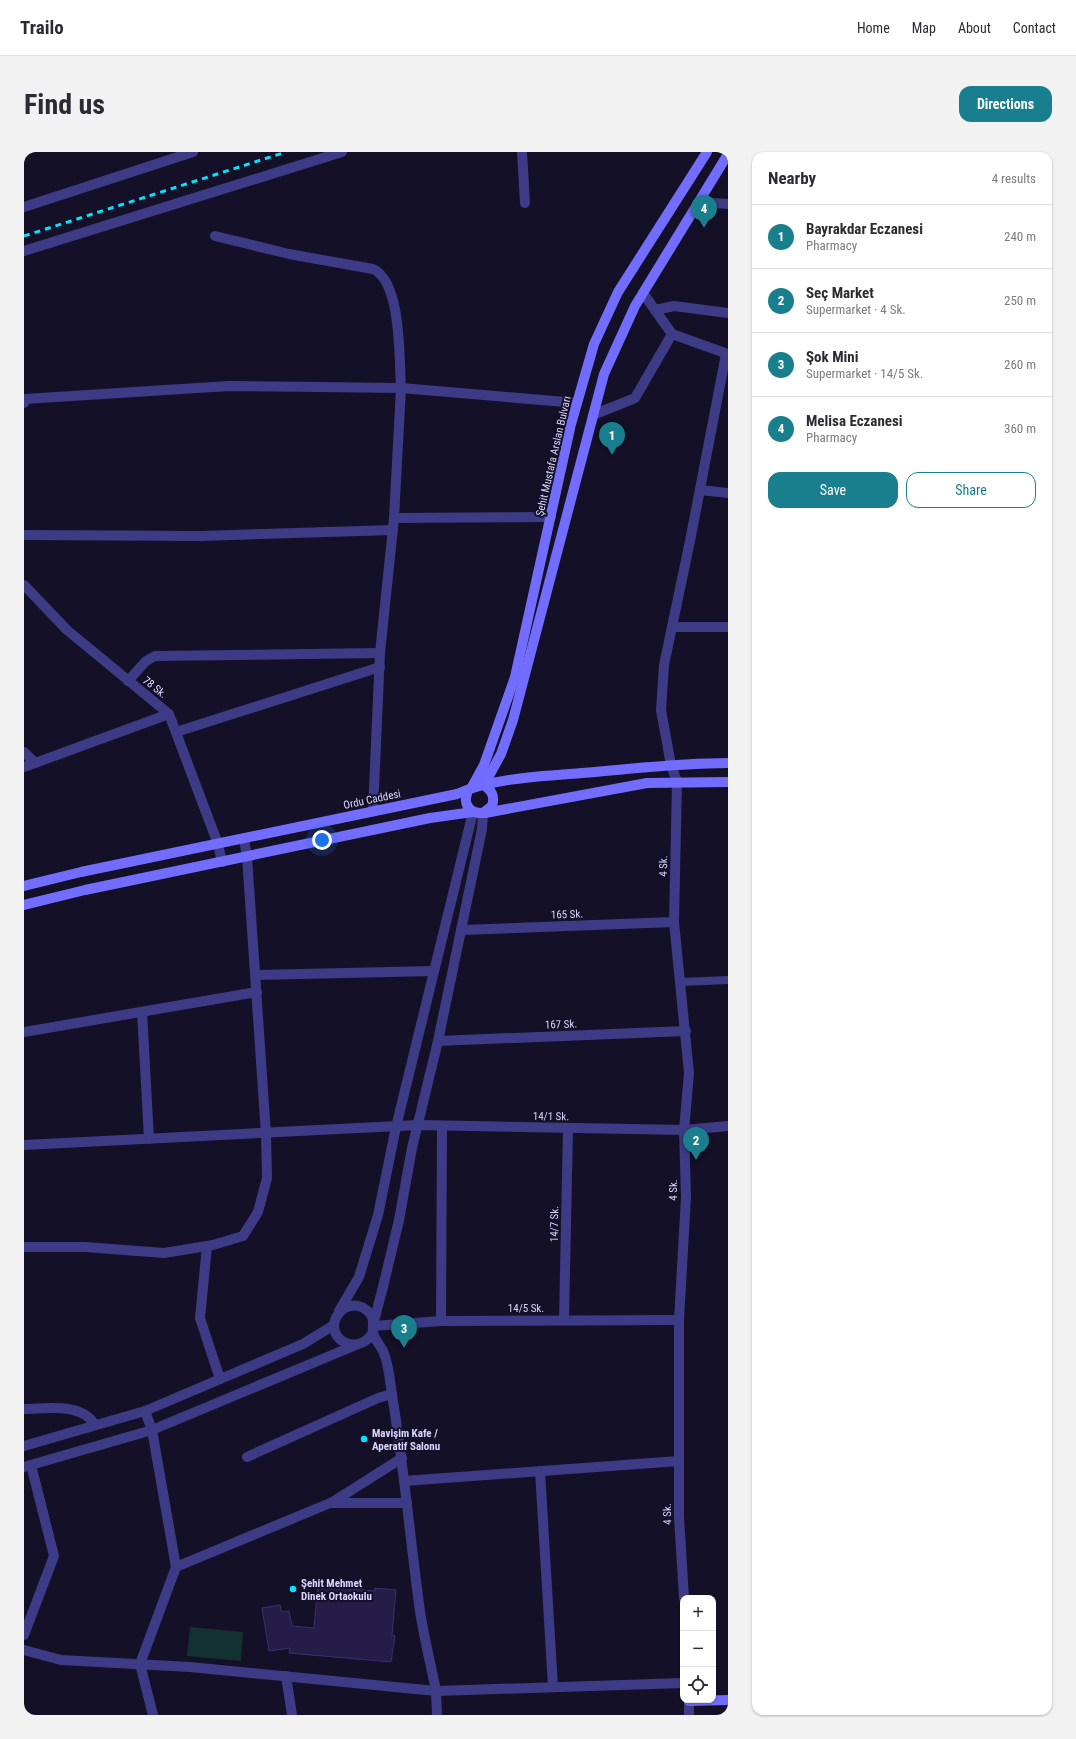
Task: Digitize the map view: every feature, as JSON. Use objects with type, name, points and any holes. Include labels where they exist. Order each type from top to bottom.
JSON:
[{"type":"main road","name":"Şehit Mustafa Arslan Bulvarı","points":[[470,789],[484,765],[515,678],[577,403],[594,344],[618,292],[708,152]]},
{"type":"main road","points":[[470,789],[466,801],[470,809],[478,812],[489,810],[494,801],[490,790],[484,785],[501,754],[513,720],[604,374],[643,293],[728,154]]},
{"type":"main road","name":"Ordu Caddesi","points":[[24,886],[81,872],[457,794],[484,785],[552,776],[671,765],[728,763]]},
{"type":"main road","points":[[24,905],[85,890],[430,818],[478,812],[647,783],[728,782]]},
{"type":"main road","points":[[716,1700],[728,1700]]},
{"type":"street","points":[[24,207],[193,152]]},
{"type":"street","points":[[24,251],[342,152]]},
{"type":"street","points":[[522,152],[525,203]]},
{"type":"street","points":[[698,202],[728,204]]},
{"type":"street","points":[[215,236],[289,254],[373,269],[382,274],[388,284],[397,317],[401,388],[394,518],[380,653],[373,811]]},
{"type":"street","points":[[643,293],[672,334],[727,354],[673,627],[664,665],[661,710],[671,765],[677,782]]},
{"type":"street","points":[[655,310],[674,306],[728,313]]},
{"type":"street","points":[[593,415],[635,398],[672,334]]},
{"type":"street","points":[[24,403],[24,399],[229,386],[401,388],[577,403]]},
{"type":"street","points":[[700,490],[728,493]]},
{"type":"street","points":[[394,518],[551,517]]},
{"type":"street","points":[[24,534],[200,536],[393,530]]},
{"type":"street","name":"78 Sk.","points":[[24,585],[67,630],[169,714],[218,844],[222,862]]},
{"type":"street","points":[[673,627],[728,627]]},
{"type":"street","points":[[128,681],[146,661],[155,656],[380,653]]},
{"type":"street","points":[[176,732],[380,666]]},
{"type":"street","points":[[24,767],[169,714]]},
{"type":"street","points":[[24,752],[35,763]]},
{"type":"street","name":"4 Sk.","points":[[677,782],[674,922],[689,1073],[684,1130],[686,1197],[679,1320],[679,1517],[684,1595]]},
{"type":"street","points":[[24,1635],[54,1556],[27,1466],[152,1430],[366,1341],[373,1326],[392,1250],[418,1125],[438,1041],[482,829],[478,812]]},
{"type":"street","points":[[356,1345],[343,1342],[338,1337],[334,1325],[337,1315],[359,1277],[378,1215],[396,1127],[434,971],[478,812]]},
{"type":"street","points":[[24,1247],[85,1247],[164,1252],[207,1246],[243,1236],[258,1212],[267,1178],[266,1134],[256,975],[247,857],[244,839]]},
{"type":"street","name":"165 Sk.","points":[[461,930],[674,922]]},
{"type":"street","points":[[256,975],[434,971]]},
{"type":"street","points":[[24,1032],[257,992]]},
{"type":"street","points":[[142,1012],[148,1140]]},
{"type":"street","name":"167 Sk.","points":[[438,1041],[686,1031]]},
{"type":"street","name":"14/1 Sk.","points":[[24,1145],[148,1140],[418,1125],[684,1130],[728,1126]]},
{"type":"street","points":[[441,1320],[442,1126]]},
{"type":"street","name":"14/7 Sk.","points":[[564,1320],[568,1128]]},
{"type":"street","points":[[207,1246],[200,1318],[220,1379]]},
{"type":"street","points":[[337,1315],[342,1310],[354,1305],[366,1310],[384,1352],[402,1458],[420,1611],[436,1691],[437,1715]]},
{"type":"street","name":"14/5 Sk.","points":[[373,1326],[441,1320],[679,1320]]},
{"type":"street","points":[[24,1446],[145,1411],[303,1344],[334,1325]]},
{"type":"street","points":[[247,1457],[378,1398],[392,1394]]},
{"type":"street","points":[[24,1409],[77,1410],[89,1417],[95,1425]]},
{"type":"street","points":[[145,1411],[152,1430],[176,1567],[140,1664],[153,1715]]},
{"type":"street","points":[[176,1567],[330,1503],[402,1458]]},
{"type":"street","points":[[404,1481],[679,1461]]},
{"type":"street","points":[[540,1471],[553,1687]]},
{"type":"street","points":[[330,1503],[407,1503]]},
{"type":"street","points":[[24,1650],[61,1660],[140,1664],[286,1676],[436,1691],[680,1683]]},
{"type":"street","points":[[286,1676],[292,1715]]},
{"type":"street","points":[[689,1703],[689,1715]]},
{"type":"lane","points":[[681,982],[728,980]]},
{"type":"green space","points":[[190,1627],[243,1632],[241,1661],[187,1656]]},
{"type":"building","points":[[318,1583],[349,1586],[349,1589],[375,1591],[375,1588],[396,1590],[392,1635],[395,1636],[391,1662],[289,1653],[290,1648],[269,1651],[262,1608],[280,1605],[282,1612],[289,1611],[292,1626],[314,1628]]},
{"type":"railway","points":[[24,236],[286,152]]},
{"type":"place","name":"Melisa Eczanesi","points":[[704,228]]},
{"type":"place","name":"Bayrakdar Eczanesi","points":[[612,455]]},
{"type":"place","name":"Seç Market","points":[[696,1160]]},
{"type":"place","name":"Şok Mini","points":[[404,1348]]},
{"type":"place","name":"Mavişim Kafe / Aperatif Salonu","points":[[364,1439]]},
{"type":"place","name":"Şehit Mehmet Dinek Ortaokulu","points":[[293,1589]]}]
